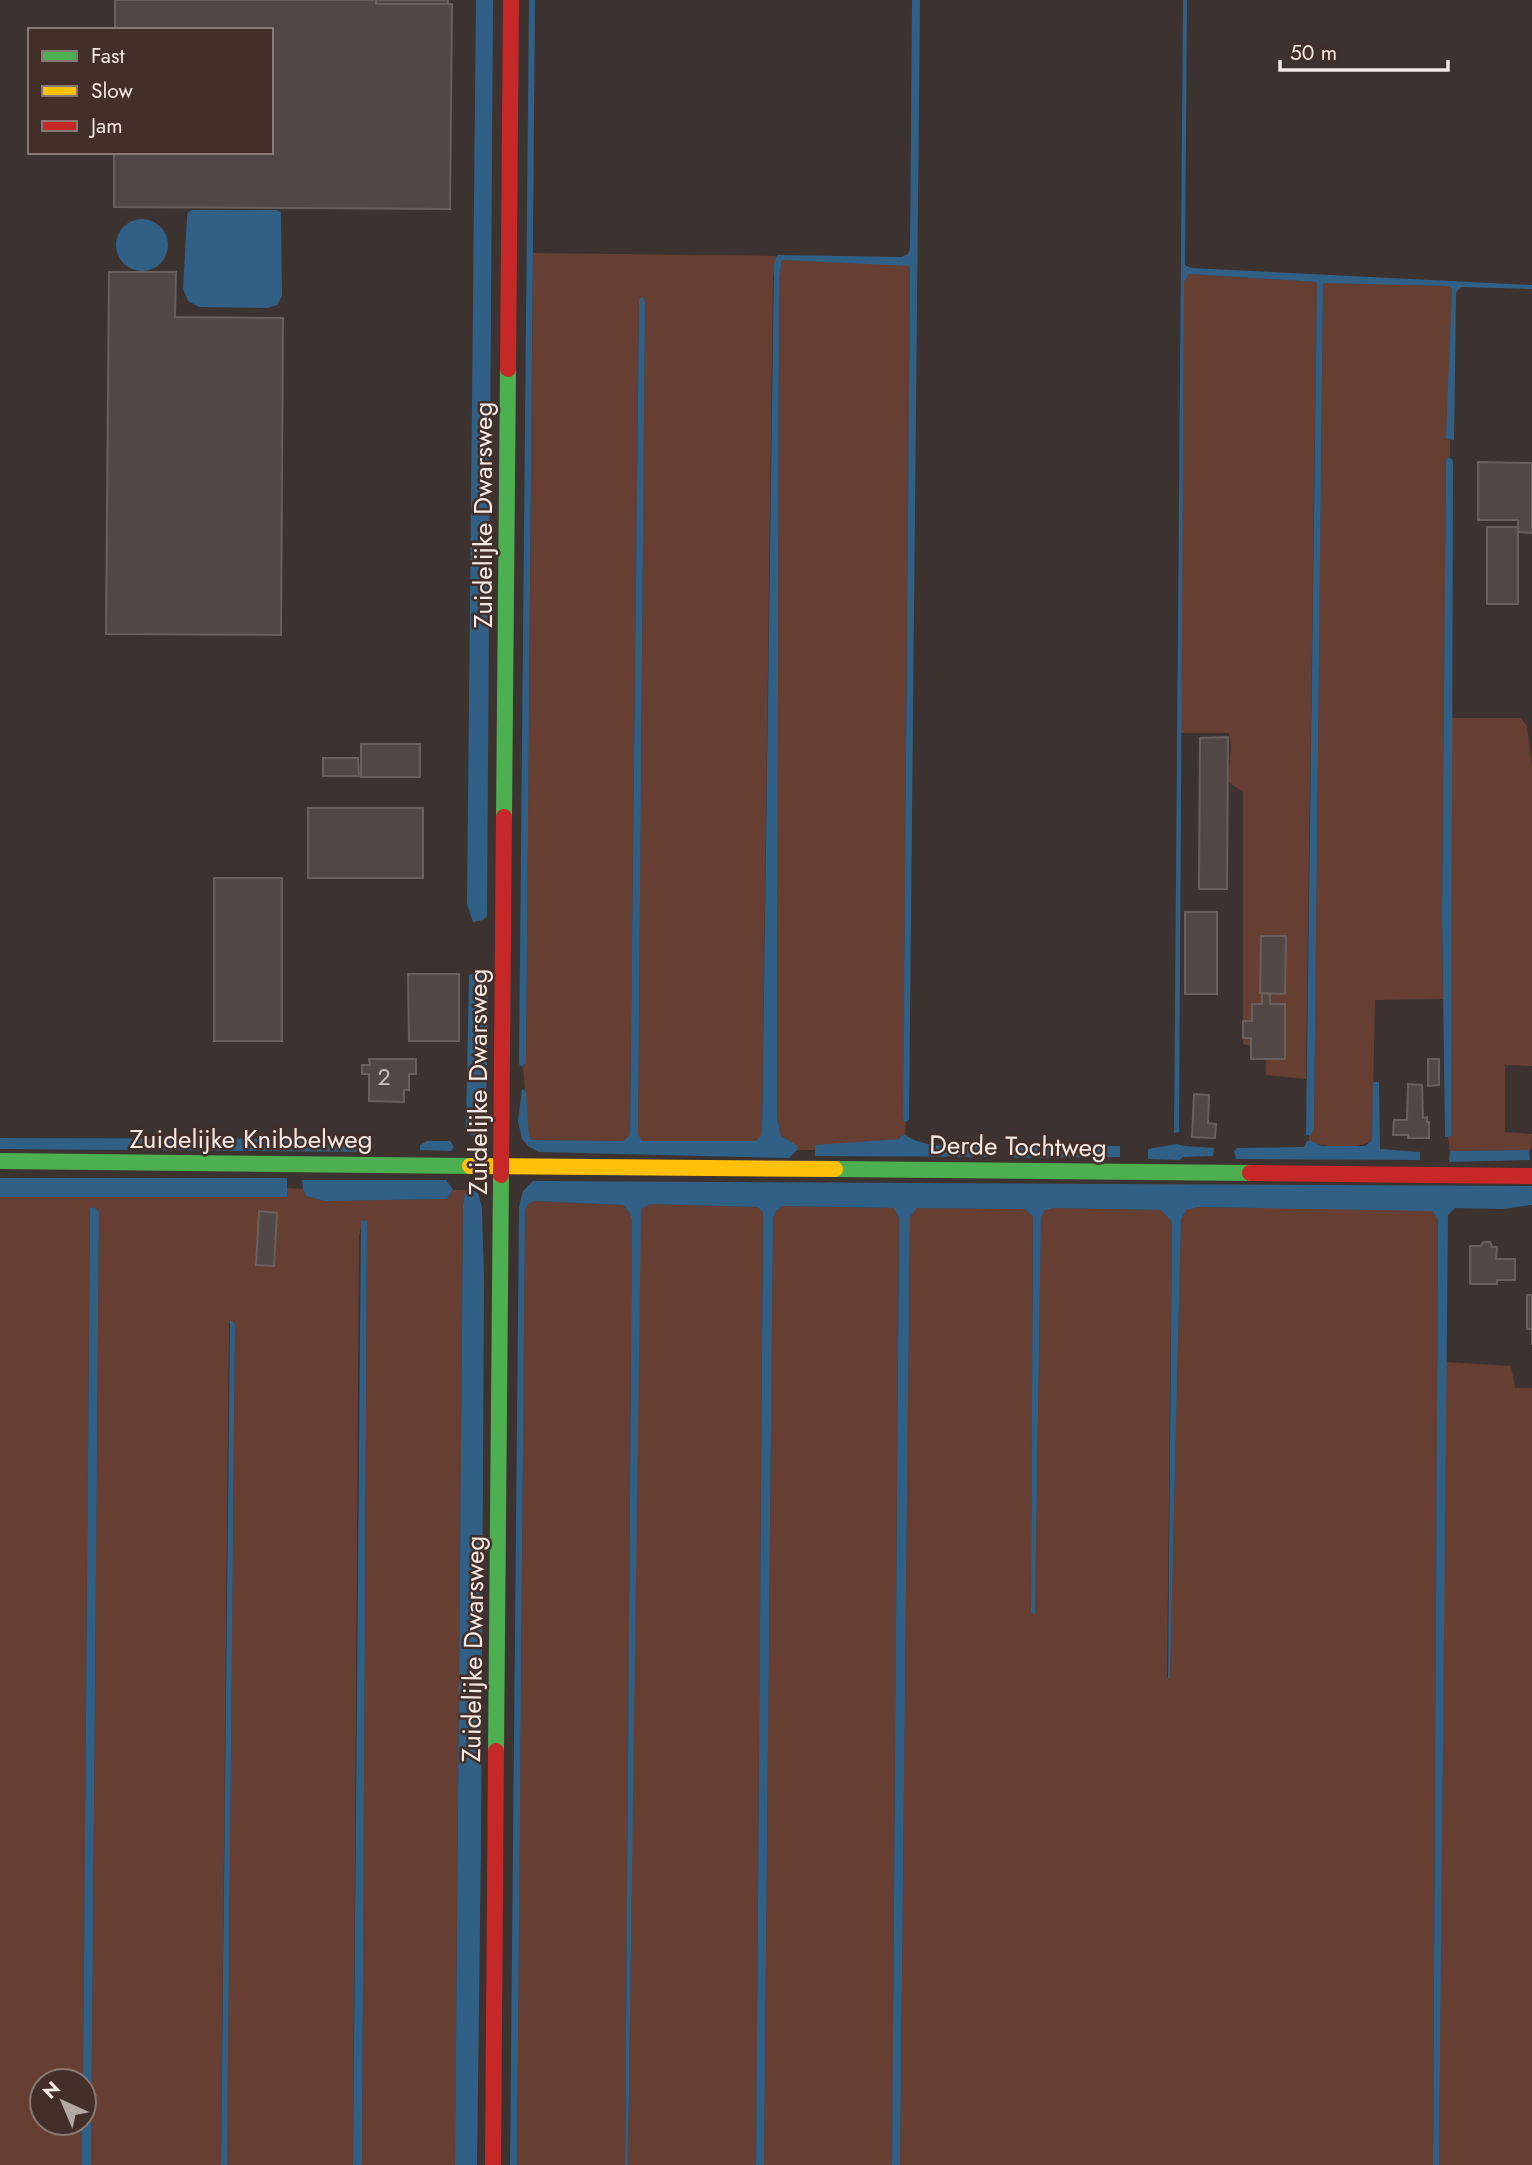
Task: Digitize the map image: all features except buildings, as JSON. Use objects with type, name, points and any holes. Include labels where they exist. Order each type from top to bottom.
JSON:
[{"type":"street","name":"Zuidelijke Dwarsweg","points":[[493,2165],[511,0]]},
{"type":"street","name":"Zuidelijke Knibbelweg","points":[[0,1161],[503,1165]]},
{"type":"street","name":"Derde Tochtweg","points":[[503,1165],[1532,1176]]},
{"type":"shaded area","points":[[533,253],[776,256],[773,278],[762,1134],[757,1141],[641,1141],[638,1134],[645,303],[639,299],[630,1134],[625,1141],[532,1140],[529,1136],[523,1067],[526,1063]]},
{"type":"shaded area","points":[[782,260],[910,265],[903,1117],[906,1121],[905,1135],[899,1139],[815,1146],[815,1150],[797,1150],[797,1146],[781,1136],[777,1116],[779,278]]},
{"type":"shaded area","points":[[1189,274],[1317,282],[1306,1079],[1266,1075],[1265,1049],[1243,1044],[1243,792],[1228,782],[1231,747],[1229,733],[1181,733],[1184,282]]},
{"type":"shaded area","points":[[1323,282],[1448,286],[1452,289],[1447,439],[1450,439],[1450,457],[1446,461],[1443,999],[1375,1000],[1372,1140],[1341,1147],[1309,1141],[1309,1135],[1314,1129]]},
{"type":"shaded area","points":[[1452,718],[1521,718],[1527,726],[1532,767],[1532,1066],[1505,1065],[1505,1132],[1532,1134],[1529,1150],[1450,1151]]},
{"type":"shaded area","points":[[287,1188],[303,1189],[306,1196],[325,1201],[447,1199],[453,1190],[472,1190],[465,1194],[463,1204],[455,2165],[362,2165],[367,1222],[363,1220],[359,1236],[353,2165],[227,2165],[235,1326],[229,1323],[221,2165],[91,2165],[91,2137],[98,2137],[98,2067],[92,2067],[99,1212],[94,1207],[90,1208],[83,2067],[28,2067],[28,2137],[82,2137],[82,2165],[0,2165],[0,1197],[286,1197]]},
{"type":"shaded area","points":[[535,1201],[623,1205],[632,1220],[625,2165],[517,2165],[525,1211],[528,1204]]},
{"type":"shaded area","points":[[650,1204],[757,1207],[763,1215],[756,2165],[628,2165],[640,1209]]},
{"type":"shaded area","points":[[782,1206],[894,1208],[899,1218],[892,2165],[764,2165],[773,1219]]},
{"type":"shaded area","points":[[1198,1207],[1427,1210],[1432,1211],[1438,1218],[1433,2165],[900,2165],[910,1217],[917,1208],[1025,1209],[1033,1217],[1031,1613],[1035,1614],[1041,1218],[1045,1210],[1054,1208],[1161,1210],[1172,1222],[1168,1679],[1181,1220],[1186,1210]]},
{"type":"shaded area","points":[[1446,1362],[1511,1366],[1515,1388],[1532,1388],[1532,2165],[1439,2165]]},
{"type":"water","points":[[476,0],[493,0],[487,916],[483,920],[473,922],[467,904]]},
{"type":"water","points":[[529,0],[535,0],[526,1063],[522,1067],[519,1064]]},
{"type":"water","points":[[912,0],[920,0],[909,1120],[904,1122],[903,1117],[910,266],[782,260],[779,278],[777,1116],[781,1136],[798,1146],[797,1150],[789,1158],[539,1152],[522,1139],[518,1121],[522,1089],[526,1091],[529,1136],[532,1140],[624,1141],[630,1134],[639,299],[643,297],[638,1134],[642,1141],[756,1141],[762,1134],[774,264],[777,255],[902,257],[908,254]]},
{"type":"water","points":[[1183,0],[1187,0],[1185,265],[1191,268],[1532,285],[1532,289],[1461,287],[1456,292],[1454,440],[1446,439],[1452,289],[1448,286],[1323,283],[1314,1129],[1311,1135],[1306,1135],[1317,282],[1189,274],[1184,282],[1179,1132],[1174,1133]]},
{"type":"water","points":[[192,210],[281,212],[282,296],[277,305],[267,308],[199,307],[188,301],[183,289],[187,217]]},
{"type":"water","points":[[142,219],[152,221],[160,227],[166,235],[166,255],[160,263],[152,269],[142,271],[132,269],[124,263],[118,255],[116,245],[118,235],[124,227],[132,221]]},
{"type":"water","points":[[1448,457],[1453,462],[1451,1136],[1445,1137],[1442,915]]},
{"type":"water","points":[[481,971],[487,977],[488,985],[486,1117],[482,1136],[470,1135],[466,1128],[469,975]]},
{"type":"water","points":[[1373,1082],[1379,1082],[1380,1149],[1420,1152],[1420,1160],[1236,1159],[1234,1151],[1238,1148],[1304,1147],[1307,1141],[1322,1146],[1365,1146],[1372,1140]]},
{"type":"water","points":[[905,1135],[936,1145],[993,1145],[993,1157],[815,1156],[815,1145],[899,1139]]},
{"type":"water","points":[[0,1138],[360,1139],[373,1143],[374,1147],[370,1152],[0,1149]]},
{"type":"water","points":[[427,1141],[450,1141],[454,1147],[451,1151],[420,1150],[420,1145]]},
{"type":"water","points":[[1016,1144],[1120,1146],[1120,1157],[1015,1158],[1013,1151]]},
{"type":"water","points":[[1177,1144],[1214,1148],[1213,1156],[1183,1157],[1180,1160],[1148,1159],[1148,1149]]},
{"type":"water","points":[[1529,1150],[1530,1160],[1449,1162],[1450,1151]]},
{"type":"water","points":[[0,1178],[287,1178],[287,1197],[0,1197]]},
{"type":"water","points":[[302,1180],[446,1180],[453,1190],[447,1199],[325,1201],[306,1196]]},
{"type":"water","points":[[533,1181],[1532,1186],[1532,1205],[1503,1209],[1455,1208],[1448,1215],[1439,2165],[1433,2165],[1438,1219],[1432,1211],[1198,1207],[1186,1210],[1181,1220],[1168,1679],[1172,1222],[1161,1210],[1054,1208],[1045,1210],[1041,1218],[1035,1614],[1031,1613],[1033,1217],[1025,1209],[917,1208],[910,1217],[900,2165],[892,2165],[899,1218],[894,1208],[782,1206],[776,1211],[773,1219],[764,2165],[756,2165],[763,1215],[757,1207],[650,1204],[641,1209],[628,2165],[625,2165],[632,1220],[623,1205],[535,1201],[528,1204],[525,1211],[517,2165],[510,2165],[519,1207],[523,1191]]},
{"type":"water","points":[[472,1190],[478,1193],[482,1208],[484,1279],[477,2165],[455,2165],[463,1204],[465,1194]]},
{"type":"water","points":[[94,1207],[99,1212],[92,2067],[83,2067],[90,1208]]},
{"type":"water","points":[[361,1220],[367,1221],[362,2165],[353,2165]]},
{"type":"water","points":[[230,1321],[233,1321],[235,1326],[227,2165],[221,2165]]},
{"type":"water","points":[[82,2137],[91,2137],[91,2165],[82,2165]]},
{"type":"traffic: fast","points":[[504,817],[508,369]]},
{"type":"traffic: fast","points":[[0,1161],[470,1166]]},
{"type":"traffic: fast","points":[[835,1169],[1250,1173]]},
{"type":"traffic: fast","points":[[496,1751],[501,1175]]},
{"type":"traffic: slow","points":[[470,1166],[835,1169]]},
{"type":"traffic: jam","points":[[508,369],[511,0]]},
{"type":"traffic: jam","points":[[501,1175],[504,817]]},
{"type":"traffic: jam","points":[[1250,1173],[1532,1176]]},
{"type":"traffic: jam","points":[[493,2165],[496,1751]]}]
